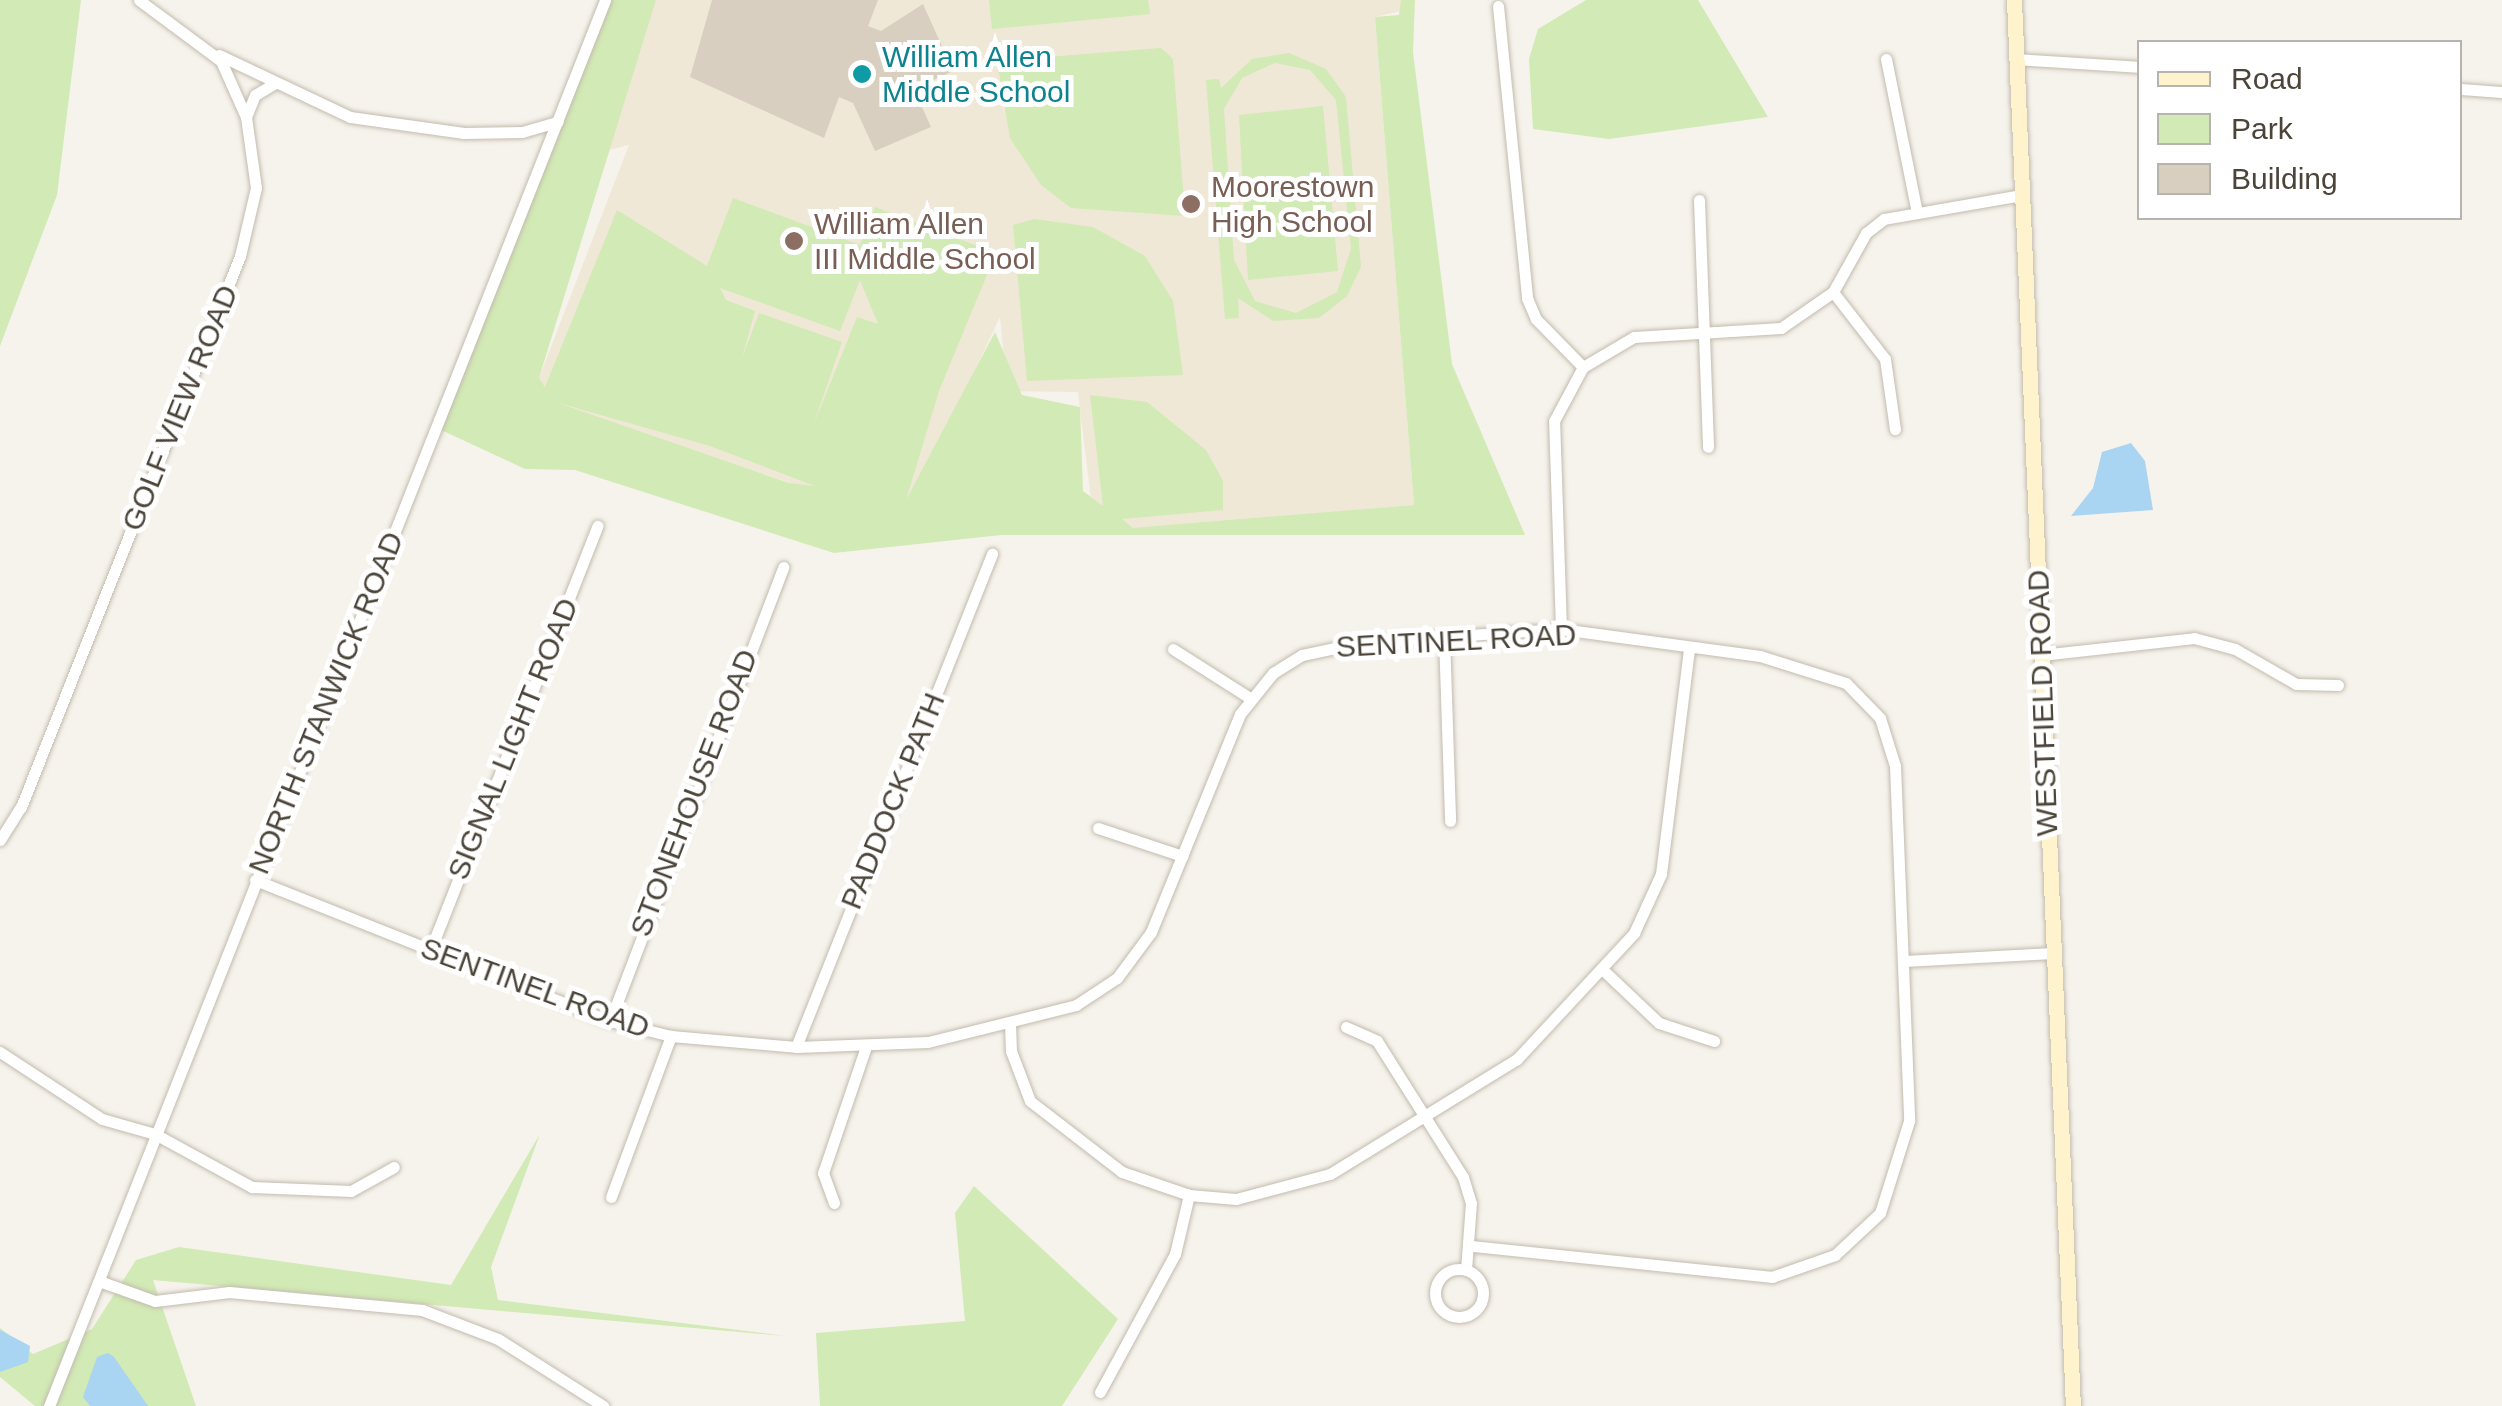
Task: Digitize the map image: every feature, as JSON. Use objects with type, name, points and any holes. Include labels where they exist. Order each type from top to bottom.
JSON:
[{"type":"street","name":"GOLF VIEW ROAD","points":[[0,840],[21,807],[240,256],[256,188],[246,117],[221,61],[139,0]]},
{"type":"street","name":"NORTH STANWICK ROAD","points":[[49,1406],[606,0]]},
{"type":"street","name":"WESTFIELD ROAD","points":[[2014,0],[2073,1406]]},
{"type":"street","points":[[1498,6],[1527,298],[1536,319],[1583,367]]},
{"type":"street","points":[[202,46],[322,110],[424,130],[522,132],[558,122]]},
{"type":"street","points":[[1886,59],[1916,208]]},
{"type":"street","points":[[2016,59],[2137,67]]},
{"type":"street","points":[[246,117],[255,95],[274,84]]},
{"type":"street","points":[[2462,89],[2502,92]]},
{"type":"street","points":[[1561,629],[1554,421],[1583,367],[1634,337],[1781,328],[1833,292],[1866,233],[1916,208],[2022,195]]},
{"type":"street","points":[[1699,200],[1698,332],[1708,447]]},
{"type":"street","points":[[1833,292],[1872,332],[1885,359],[1895,429]]},
{"type":"street","name":"SIGNAL LIGHT ROAD","points":[[430,951],[597,526]]},
{"type":"street","name":"PADDOCK PATH","points":[[796,1047],[992,554]]},
{"type":"street","name":"STONEHOUSE ROAD","points":[[610,1021],[783,567]]},
{"type":"street","name":"SENTINEL ROAD","points":[[255,880],[610,1021],[671,1036],[796,1047],[866,1047],[1010,1023],[1076,1005],[1117,978],[1151,932],[1250,698],[1273,673],[1321,649],[1561,629],[1816,668],[1846,683],[1880,718],[1896,766],[1905,961],[1904,1155],[1880,1213],[1835,1255],[1754,1278],[1472,1246]]},
{"type":"street","points":[[1444,636],[1450,821]]},
{"type":"street","points":[[2041,655],[2194,638],[2235,650],[2296,684],[2338,685]]},
{"type":"street","points":[[1010,1023],[1021,1087],[1055,1126],[1122,1172],[1188,1195],[1236,1199],[1293,1190],[1428,1116],[1517,1059],[1603,970],[1644,918],[1661,874],[1689,648]]},
{"type":"street","points":[[1173,649],[1250,698]]},
{"type":"street","points":[[1098,828],[1182,856]]},
{"type":"street","points":[[1905,961],[2052,953]]},
{"type":"street","points":[[1603,970],[1659,1024],[1714,1041]]},
{"type":"street","points":[[1346,1027],[1377,1041],[1428,1116],[1462,1177],[1472,1246],[1466,1270]]},
{"type":"street","points":[[611,1197],[671,1036]]},
{"type":"street","points":[[834,1203],[823,1173],[866,1047]]},
{"type":"street","points":[[0,1052],[102,1119],[155,1134],[252,1187],[351,1191],[394,1168]]},
{"type":"street","points":[[1100,1392],[1175,1254],[1188,1195]]},
{"type":"street","points":[[1466,1270],[1482,1285],[1482,1300],[1473,1312],[1452,1316],[1436,1300],[1436,1286],[1444,1273],[1466,1270]]},
{"type":"street","points":[[99,1282],[155,1301],[230,1292],[422,1310],[498,1339],[586,1400],[604,1406]]},
{"type":"shaded area","points":[[605,0],[1403,0],[1405,10],[1375,17],[1414,505],[1095,533],[1078,392],[1007,391],[1000,317],[909,511],[799,486],[532,396],[629,145],[540,167]]},
{"type":"green space","points":[[0,0],[81,0],[57,195],[0,346]]},
{"type":"green space","points":[[608,0],[656,0],[539,378],[545,387],[617,210],[707,266],[733,198],[860,245],[875,207],[996,253],[939,391],[906,500],[995,332],[1022,395],[1080,407],[1083,491],[1103,506],[1090,395],[1147,402],[1206,450],[1223,481],[1223,510],[1122,519],[1133,528],[1414,505],[1375,17],[1399,15],[1401,0],[1415,0],[1413,52],[1452,364],[1525,535],[1001,535],[834,553],[575,470],[525,469],[439,429]],"holes":[[[860,280],[878,324],[857,317],[813,426],[842,342],[759,313],[742,358],[755,311],[726,300],[720,288],[840,331]],[[555,402],[710,446],[815,486],[789,483]]]},
{"type":"green space","points":[[989,0],[1148,0],[1150,14],[992,29]]},
{"type":"green space","points":[[1586,0],[1698,0],[1768,117],[1609,139],[1533,129],[1529,59],[1538,29]]},
{"type":"green space","points":[[1161,48],[1173,59],[1185,216],[1071,208],[1041,185],[1010,138],[997,61]]},
{"type":"green space","points":[[1289,53],[1326,69],[1346,97],[1361,267],[1347,296],[1319,318],[1273,321],[1238,298],[1239,318],[1225,319],[1206,80],[1219,79],[1221,88],[1252,59]],"holes":[[[1275,63],[1310,70],[1336,100],[1351,249],[1337,292],[1296,313],[1255,301],[1234,260],[1224,109],[1242,78]]]},
{"type":"green space","points":[[1323,106],[1338,271],[1248,280],[1239,115]]},
{"type":"green space","points":[[1034,219],[1093,227],[1145,256],[1173,301],[1183,375],[1027,381],[1013,225]]},
{"type":"green space","points":[[540,1134],[491,1267],[498,1300],[785,1336],[153,1280],[196,1406],[35,1406],[0,1377],[0,1328],[33,1354],[92,1329],[136,1260],[179,1247],[451,1285]]},
{"type":"green space","points":[[974,1186],[1118,1319],[1062,1406],[820,1406],[816,1333],[965,1321],[955,1213]]},
{"type":"water","points":[[2131,443],[2145,461],[2153,510],[2071,516],[2093,488],[2102,452]]},
{"type":"water","points":[[0,1330],[30,1346],[28,1362],[0,1372]]},
{"type":"water","points":[[108,1353],[148,1406],[90,1406],[83,1397],[97,1357]]},
{"type":"building","name":"William Allen Middle School","points":[[712,0],[878,0],[868,26],[881,31],[923,4],[953,71],[914,89],[931,127],[875,151],[853,103],[839,97],[824,138],[690,77]]},
{"type":"place","name":"William Allen Middle School","points":[[862,74]]},
{"type":"place","name":"Moorestown High School","points":[[1191,204]]},
{"type":"place","name":"William Allen III Middle School","points":[[794,241]]}]
